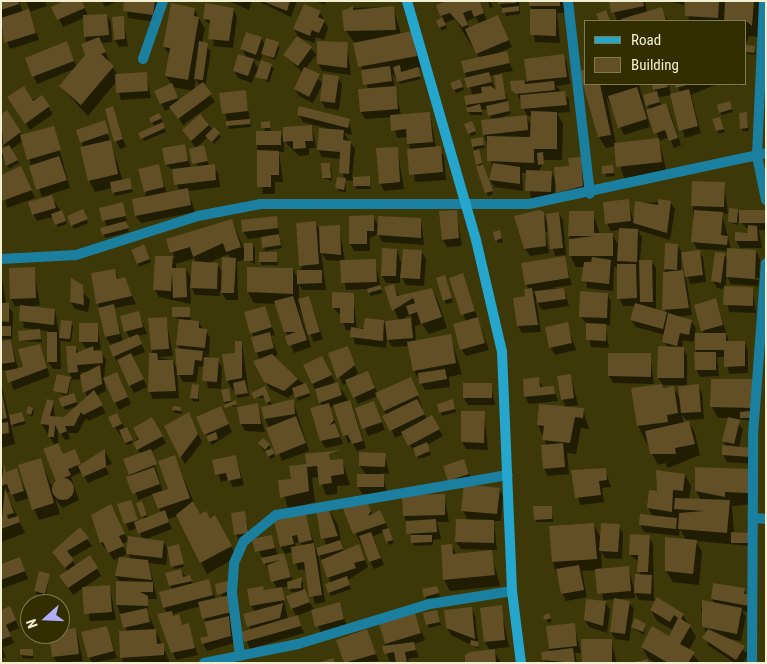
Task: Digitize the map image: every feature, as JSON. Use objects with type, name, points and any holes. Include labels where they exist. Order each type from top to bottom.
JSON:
[{"type":"street","points":[[143,59],[162,1]]},
{"type":"street","points":[[407,1],[466,204],[502,352],[512,591],[520,663]]},
{"type":"street","points":[[568,1],[590,194]]},
{"type":"street","points":[[764,1],[761,154],[766,200]]},
{"type":"street","points":[[1,259],[76,256],[198,216],[261,204],[529,204],[590,194],[761,154]]},
{"type":"street","points":[[752,663],[753,435],[766,264]]},
{"type":"street","points":[[240,656],[232,593],[234,564],[244,541],[276,515],[508,475]]},
{"type":"street","points":[[753,518],[766,519]]},
{"type":"street","points":[[204,663],[298,644],[430,604],[512,591]]},
{"type":"building","points":[[1,1],[18,1],[19,4],[1,10]]},
{"type":"building","points":[[64,1],[82,1],[85,8],[57,20],[51,7]]},
{"type":"building","points":[[124,1],[155,1],[153,15],[123,11]]},
{"type":"building","points":[[262,1],[290,1],[287,11]]},
{"type":"building","points":[[447,1],[480,1],[484,13],[474,17],[471,10],[463,13],[468,25],[462,27],[450,13],[440,16],[436,5]]},
{"type":"building","points":[[498,1],[516,1],[516,3],[498,4]]},
{"type":"building","points":[[529,1],[560,1],[560,6],[529,6]]},
{"type":"building","points":[[609,1],[643,1],[644,6],[611,13]]},
{"type":"building","points":[[685,1],[719,1],[718,18],[685,16]]},
{"type":"building","points":[[725,1],[754,1],[752,26],[747,20],[724,20]]},
{"type":"building","points":[[171,3],[195,8],[194,16],[199,17],[188,80],[165,76],[170,48],[163,47]]},
{"type":"building","points":[[205,3],[234,8],[229,41],[208,39],[210,20],[203,19]]},
{"type":"building","points":[[304,4],[321,11],[318,17],[325,20],[319,33],[312,30],[310,36],[293,29]]},
{"type":"building","points":[[353,6],[353,10],[394,6],[396,30],[344,31],[342,11]]},
{"type":"building","points":[[519,6],[519,11],[502,13],[502,8]]},
{"type":"building","points":[[662,7],[666,20],[622,20]]},
{"type":"building","points":[[29,9],[36,33],[4,43],[1,18]]},
{"type":"building","points":[[530,9],[556,9],[556,36],[530,35]]},
{"type":"building","points":[[606,10],[610,20],[599,20],[596,14]]},
{"type":"building","points":[[107,14],[109,35],[84,37],[83,15]]},
{"type":"building","points":[[498,15],[509,40],[476,54],[465,29]]},
{"type":"building","points":[[124,16],[125,39],[114,40],[112,17]]},
{"type":"building","points":[[442,17],[446,25],[439,28],[436,21]]},
{"type":"building","points":[[412,31],[417,56],[358,67],[353,43]]},
{"type":"building","points":[[246,32],[262,37],[256,55],[240,49]]},
{"type":"building","points":[[297,36],[312,47],[298,66],[283,55]]},
{"type":"building","points":[[99,37],[106,52],[101,54],[114,66],[81,105],[59,86],[85,55],[81,44]]},
{"type":"building","points":[[266,38],[279,42],[274,58],[261,54]]},
{"type":"building","points":[[67,41],[74,61],[32,77],[25,58]]},
{"type":"building","points":[[199,41],[208,43],[203,80],[194,79]]},
{"type":"building","points":[[317,41],[348,42],[347,68],[317,64]]},
{"type":"building","points":[[747,45],[755,46],[754,53],[747,52]]},
{"type":"building","points":[[507,51],[510,63],[464,73],[461,61]]},
{"type":"building","points":[[238,54],[254,59],[248,76],[233,71]]},
{"type":"building","points":[[564,54],[567,77],[527,81],[524,59]]},
{"type":"building","points":[[261,60],[272,64],[267,80],[255,77]]},
{"type":"building","points":[[400,65],[401,72],[418,67],[421,76],[397,82],[393,67]]},
{"type":"building","points":[[390,66],[392,81],[363,85],[361,70]]},
{"type":"building","points":[[304,67],[320,74],[309,97],[294,89]]},
{"type":"building","points":[[584,70],[584,85],[600,85],[611,135],[598,137],[579,71]]},
{"type":"building","points":[[147,72],[148,91],[116,93],[115,74]]},
{"type":"building","points":[[489,72],[492,82],[467,88],[464,78]]},
{"type":"building","points":[[323,74],[339,76],[335,103],[320,101]]},
{"type":"building","points":[[502,74],[506,99],[466,105],[464,96],[482,93],[481,87],[491,86],[496,90],[494,75]]},
{"type":"building","points":[[460,79],[463,87],[453,90],[450,83]]},
{"type":"building","points":[[524,80],[525,84],[554,81],[555,90],[516,94],[511,90],[510,81]]},
{"type":"building","points":[[203,82],[212,94],[178,119],[169,107]]},
{"type":"building","points":[[172,83],[178,98],[160,104],[154,91]]},
{"type":"building","points":[[652,85],[667,85],[668,87],[653,90]]},
{"type":"building","points":[[675,85],[686,85],[676,88]]},
{"type":"building","points":[[24,86],[33,101],[42,95],[50,106],[25,124],[7,97]]},
{"type":"building","points":[[396,86],[398,109],[360,112],[358,89]]},
{"type":"building","points":[[637,87],[647,119],[618,128],[608,96]]},
{"type":"building","points":[[689,89],[698,126],[679,131],[670,94]]},
{"type":"building","points":[[246,90],[248,111],[222,114],[219,93]]},
{"type":"building","points":[[565,91],[567,105],[521,109],[520,95]]},
{"type":"building","points":[[657,91],[660,102],[646,106],[643,95]]},
{"type":"building","points":[[508,101],[510,111],[488,116],[486,106]]},
{"type":"building","points":[[730,101],[732,109],[719,113],[717,105]]},
{"type":"building","points":[[666,103],[678,138],[669,141],[665,130],[654,134],[646,110]]},
{"type":"building","points":[[480,104],[482,112],[467,112],[466,108]]},
{"type":"building","points":[[113,106],[123,139],[114,142],[105,109]]},
{"type":"building","points":[[299,106],[350,119],[348,128],[297,115]]},
{"type":"building","points":[[7,110],[21,132],[3,145],[1,114]]},
{"type":"building","points":[[531,111],[557,112],[557,149],[534,149],[534,163],[487,161],[487,136],[530,137]]},
{"type":"building","points":[[430,112],[433,142],[407,144],[406,129],[391,131],[390,115]]},
{"type":"building","points":[[747,112],[748,128],[740,129],[739,113]]},
{"type":"building","points":[[159,113],[162,118],[151,123],[149,118]]},
{"type":"building","points":[[200,114],[209,125],[191,141],[182,130]]},
{"type":"building","points":[[527,115],[528,130],[483,135],[481,120]]},
{"type":"building","points":[[720,117],[724,129],[716,131],[712,119]]},
{"type":"building","points":[[250,119],[250,124],[226,126],[226,121]]},
{"type":"building","points":[[105,120],[109,133],[80,143],[76,130]]},
{"type":"building","points":[[270,121],[270,128],[261,128],[261,122]]},
{"type":"building","points":[[472,121],[476,131],[468,134],[464,124]]},
{"type":"building","points":[[163,122],[165,128],[141,139],[138,133]]},
{"type":"building","points":[[312,125],[313,141],[305,141],[306,148],[293,149],[293,141],[283,142],[283,127]]},
{"type":"building","points":[[54,126],[61,150],[27,160],[20,135]]},
{"type":"building","points":[[214,127],[220,133],[212,142],[205,136]]},
{"type":"building","points":[[319,128],[344,130],[343,140],[351,141],[349,174],[339,173],[340,152],[317,150]]},
{"type":"building","points":[[256,131],[281,131],[281,145],[256,145]]},
{"type":"building","points":[[483,137],[484,145],[472,147],[471,139]]},
{"type":"building","points":[[659,138],[662,162],[616,167],[614,143]]},
{"type":"building","points":[[111,140],[118,174],[88,181],[80,147]]},
{"type":"building","points":[[185,144],[188,161],[165,165],[162,148]]},
{"type":"building","points":[[9,145],[18,160],[6,166],[1,149]]},
{"type":"building","points":[[204,145],[208,161],[192,164],[189,149]]},
{"type":"building","points":[[441,146],[443,172],[409,175],[407,149]]},
{"type":"building","points":[[398,147],[400,182],[379,184],[376,148]]},
{"type":"building","points":[[479,149],[482,163],[476,165],[473,151]]},
{"type":"building","points":[[257,150],[279,151],[279,175],[271,175],[271,187],[257,187]]},
{"type":"building","points":[[543,152],[544,164],[538,165],[537,153]]},
{"type":"building","points":[[59,156],[67,180],[36,190],[29,166]]},
{"type":"building","points":[[581,157],[583,186],[556,193],[554,167],[569,166],[568,158]]},
{"type":"building","points":[[321,163],[330,163],[331,178],[322,178]]},
{"type":"building","points":[[493,163],[520,167],[520,184],[489,180]]},
{"type":"building","points":[[159,164],[164,187],[144,192],[138,169]]},
{"type":"building","points":[[215,164],[216,180],[174,185],[172,169]]},
{"type":"building","points":[[483,164],[493,191],[485,193],[476,167]]},
{"type":"building","points":[[613,165],[614,173],[602,174],[602,166]]},
{"type":"building","points":[[21,166],[32,190],[2,201],[1,175]]},
{"type":"building","points":[[526,170],[552,171],[551,192],[525,191]]},
{"type":"building","points":[[370,176],[370,186],[353,186],[353,177]]},
{"type":"building","points":[[337,177],[346,178],[344,190],[335,188]]},
{"type":"building","points":[[130,178],[132,189],[112,193],[110,182]]},
{"type":"building","points":[[692,181],[725,182],[724,207],[691,206]]},
{"type":"building","points":[[188,188],[191,205],[135,216],[132,199]]},
{"type":"building","points":[[52,195],[56,208],[32,215],[28,202]]},
{"type":"building","points":[[629,199],[631,221],[605,224],[603,202]]},
{"type":"building","points":[[658,199],[671,201],[667,233],[633,223],[635,201],[658,205]]},
{"type":"building","points":[[123,202],[126,216],[102,221],[99,208]]},
{"type":"building","points":[[729,208],[738,209],[737,223],[728,222]]},
{"type":"building","points":[[83,209],[88,219],[71,226],[67,216]]},
{"type":"building","points":[[62,210],[66,221],[55,225],[51,214]]},
{"type":"building","points":[[457,210],[459,238],[442,240],[439,211]]},
{"type":"building","points":[[539,210],[544,212],[546,246],[524,249],[514,216]]},
{"type":"building","points":[[694,210],[723,212],[721,235],[728,236],[727,245],[691,242]]},
{"type":"building","points":[[739,210],[765,210],[765,223],[739,223]]},
{"type":"building","points":[[569,211],[594,211],[594,233],[613,233],[613,256],[569,256],[569,239],[594,236],[568,236]]},
{"type":"building","points":[[559,212],[563,248],[550,249],[546,214]]},
{"type":"building","points":[[374,215],[374,231],[367,231],[367,244],[349,244],[349,216]]},
{"type":"building","points":[[277,216],[278,228],[242,232],[241,220]]},
{"type":"building","points":[[378,216],[421,218],[421,238],[377,235]]},
{"type":"building","points":[[232,219],[241,247],[226,252],[223,243],[193,257],[190,247],[170,253],[166,239]]},
{"type":"building","points":[[126,221],[129,228],[102,235],[100,228]]},
{"type":"building","points":[[316,221],[319,264],[299,266],[296,223]]},
{"type":"building","points":[[340,225],[341,255],[320,253],[319,226]]},
{"type":"building","points":[[748,225],[757,226],[758,241],[735,241],[735,232],[747,233]]},
{"type":"building","points":[[619,228],[638,229],[637,262],[617,261]]},
{"type":"building","points":[[500,230],[502,238],[495,241],[493,232]]},
{"type":"building","points":[[279,234],[281,245],[262,248],[261,237]]},
{"type":"building","points":[[244,243],[253,243],[253,261],[244,261]]},
{"type":"building","points":[[665,243],[678,244],[677,270],[664,269]]},
{"type":"building","points":[[144,244],[150,259],[137,264],[131,250]]},
{"type":"building","points":[[382,248],[397,249],[396,276],[381,276]]},
{"type":"building","points":[[727,248],[756,250],[755,279],[726,277]]},
{"type":"building","points":[[403,249],[422,250],[420,279],[400,278]]},
{"type":"building","points":[[700,250],[703,275],[685,277],[681,252]]},
{"type":"building","points":[[259,252],[277,252],[277,262],[259,262]]},
{"type":"building","points":[[715,252],[725,253],[721,283],[711,281]]},
{"type":"building","points":[[155,256],[173,256],[172,268],[186,268],[187,297],[173,298],[172,272],[171,291],[153,290]]},
{"type":"building","points":[[565,256],[569,278],[525,285],[521,263]]},
{"type":"building","points":[[222,257],[236,258],[234,293],[221,293]]},
{"type":"building","points":[[592,257],[611,260],[609,284],[581,281],[584,262],[591,262]]},
{"type":"building","points":[[376,259],[377,282],[341,283],[340,260]]},
{"type":"building","points":[[639,260],[652,260],[653,302],[640,302]]},
{"type":"building","points":[[192,261],[218,263],[217,289],[190,288]]},
{"type":"building","points":[[617,264],[636,264],[637,298],[617,299]]},
{"type":"building","points":[[35,267],[36,298],[10,299],[9,268]]},
{"type":"building","points":[[247,267],[293,268],[293,294],[247,292]]},
{"type":"building","points":[[115,269],[117,279],[125,277],[132,296],[96,304],[91,273]]},
{"type":"building","points":[[297,270],[322,270],[322,283],[297,284]]},
{"type":"building","points":[[683,270],[689,308],[662,310],[663,272]]},
{"type":"building","points":[[463,273],[475,311],[461,315],[449,278]]},
{"type":"building","points":[[445,275],[452,298],[443,301],[436,278]]},
{"type":"building","points":[[71,278],[83,285],[84,305],[70,302]]},
{"type":"building","points":[[394,284],[397,296],[432,288],[442,317],[421,324],[417,312],[409,315],[406,306],[415,303],[413,298],[392,311],[384,287]]},
{"type":"building","points":[[380,285],[382,289],[368,293],[367,289]]},
{"type":"building","points":[[724,286],[753,287],[753,306],[723,305]]},
{"type":"building","points":[[532,288],[538,325],[517,326],[513,298],[525,296],[524,289]]},
{"type":"building","points":[[564,288],[566,299],[537,303],[535,291]]},
{"type":"building","points":[[580,291],[608,293],[607,318],[579,317]]},
{"type":"building","points":[[332,292],[354,293],[354,323],[340,323],[340,308],[332,308]]},
{"type":"building","points":[[293,296],[307,340],[288,346],[285,336],[296,332],[284,332],[274,301]]},
{"type":"building","points":[[309,296],[320,332],[308,335],[298,299]]},
{"type":"building","points":[[716,298],[723,325],[701,331],[694,305]]},
{"type":"building","points":[[1,303],[9,303],[9,322],[1,321]]},
{"type":"building","points":[[635,303],[667,312],[663,329],[630,320]]},
{"type":"building","points":[[114,304],[120,334],[105,337],[98,308]]},
{"type":"building","points":[[20,305],[55,309],[54,325],[19,321]]},
{"type":"building","points":[[265,306],[272,327],[250,334],[244,312]]},
{"type":"building","points":[[172,307],[190,307],[190,317],[172,317]]},
{"type":"building","points":[[139,311],[143,327],[124,332],[120,316]]},
{"type":"building","points":[[668,313],[692,320],[689,335],[680,333],[677,346],[662,342]]},
{"type":"building","points":[[167,317],[169,349],[151,350],[148,318]]},
{"type":"building","points":[[478,317],[485,343],[460,350],[453,324]]},
{"type":"building","points":[[365,318],[384,320],[383,341],[350,337],[351,327],[363,329]]},
{"type":"building","points":[[411,318],[413,338],[387,340],[385,321]]},
{"type":"building","points":[[179,319],[199,321],[199,328],[207,329],[205,348],[176,345]]},
{"type":"building","points":[[61,320],[72,321],[70,339],[59,338]]},
{"type":"building","points":[[568,322],[572,343],[549,348],[545,327]]},
{"type":"building","points":[[79,323],[98,323],[98,342],[79,342]]},
{"type":"building","points":[[586,323],[606,324],[606,341],[586,340]]},
{"type":"building","points":[[1,326],[11,326],[11,336],[1,336]]},
{"type":"building","points":[[40,329],[41,339],[19,341],[18,331]]},
{"type":"building","points":[[47,332],[57,332],[57,362],[47,362]]},
{"type":"building","points":[[270,332],[274,348],[255,353],[251,337]]},
{"type":"building","points":[[695,333],[726,333],[726,341],[745,341],[745,366],[724,367],[724,350],[695,350]]},
{"type":"building","points":[[138,334],[142,344],[113,357],[109,346]]},
{"type":"building","points":[[451,334],[456,363],[413,371],[407,342]]},
{"type":"building","points":[[11,340],[15,362],[1,364],[1,341]]},
{"type":"building","points":[[235,341],[242,341],[242,378],[226,381],[222,354],[235,353]]},
{"type":"building","points":[[40,344],[47,368],[8,383],[5,371],[23,367],[18,349]]},
{"type":"building","points":[[66,346],[76,346],[76,353],[93,346],[94,351],[102,351],[103,363],[77,365],[78,372],[68,373]]},
{"type":"building","points":[[348,346],[355,365],[337,379],[328,353]]},
{"type":"building","points":[[658,346],[684,347],[684,378],[657,378]]},
{"type":"building","points":[[175,348],[203,351],[202,361],[195,360],[193,375],[177,375]]},
{"type":"building","points":[[694,352],[716,352],[716,370],[695,370]]},
{"type":"building","points":[[131,353],[144,379],[129,386],[117,360]]},
{"type":"building","points":[[149,353],[157,353],[158,360],[173,360],[176,391],[148,392]]},
{"type":"building","points":[[608,353],[651,353],[651,377],[608,376]]},
{"type":"building","points":[[272,354],[298,379],[284,391],[264,382],[253,361]]},
{"type":"building","points":[[322,356],[332,375],[312,384],[303,365]]},
{"type":"building","points":[[204,357],[219,358],[217,382],[202,381]]},
{"type":"building","points":[[100,365],[102,384],[83,393],[80,375]]},
{"type":"building","points":[[445,369],[447,379],[419,384],[418,373]]},
{"type":"building","points":[[368,371],[375,388],[353,398],[345,380]]},
{"type":"building","points":[[117,372],[128,397],[114,403],[103,378]]},
{"type":"building","points":[[57,374],[71,377],[67,394],[53,391]]},
{"type":"building","points":[[571,374],[574,398],[561,400],[557,376]]},
{"type":"building","points":[[411,377],[419,395],[384,411],[375,393]]},
{"type":"building","points":[[539,377],[540,387],[554,386],[555,394],[524,397],[523,379]]},
{"type":"building","points":[[711,379],[752,379],[752,408],[710,407]]},
{"type":"building","points":[[245,380],[248,393],[235,395],[233,383]]},
{"type":"building","points":[[338,382],[342,395],[319,403],[315,389]]},
{"type":"building","points":[[306,383],[310,393],[295,398],[292,388]]},
{"type":"building","points":[[463,383],[492,383],[492,398],[463,398]]},
{"type":"building","points":[[192,384],[199,385],[198,399],[190,398]]},
{"type":"building","points":[[662,384],[663,388],[674,386],[678,413],[667,415],[668,422],[637,426],[631,388]]},
{"type":"building","points":[[699,384],[701,412],[681,413],[678,386]]},
{"type":"building","points":[[265,386],[271,401],[266,403],[263,395],[254,399],[251,393]]},
{"type":"building","points":[[1,387],[7,418],[1,419]]},
{"type":"building","points":[[229,388],[231,401],[224,402],[221,390]]},
{"type":"building","points":[[94,390],[103,405],[83,415],[81,412],[74,426],[65,426],[67,431],[60,434],[55,425],[54,437],[48,437],[49,425],[40,424],[47,399],[54,401],[50,416],[64,417]]},
{"type":"building","points":[[74,393],[77,402],[62,407],[58,398]]},
{"type":"building","points":[[294,399],[295,414],[264,419],[261,407]]},
{"type":"building","points":[[417,399],[425,414],[390,431],[382,416]]},
{"type":"building","points":[[453,399],[455,409],[439,413],[437,404]]},
{"type":"building","points":[[236,400],[237,404],[225,408],[223,405]]},
{"type":"building","points":[[350,400],[363,441],[352,444],[348,435],[343,436],[333,405]]},
{"type":"building","points":[[374,401],[382,422],[362,429],[355,408]]},
{"type":"building","points":[[258,403],[261,424],[240,424],[237,407]]},
{"type":"building","points":[[329,403],[334,420],[330,425],[335,423],[340,437],[320,441],[310,408]]},
{"type":"building","points":[[539,404],[584,408],[583,418],[575,417],[570,443],[542,440],[544,426],[537,425]]},
{"type":"building","points":[[28,406],[33,408],[31,415],[26,413]]},
{"type":"building","points":[[173,406],[181,407],[181,411],[172,410]]},
{"type":"building","points":[[221,406],[229,424],[204,435],[196,417]]},
{"type":"building","points":[[461,411],[485,411],[484,443],[461,442]]},
{"type":"building","points":[[750,411],[750,418],[740,418],[740,412]]},
{"type":"building","points":[[22,412],[25,421],[11,425],[9,415]]},
{"type":"building","points":[[189,412],[198,434],[180,458],[164,426]]},
{"type":"building","points":[[117,413],[122,424],[113,428],[108,417]]},
{"type":"building","points":[[432,415],[440,429],[408,446],[401,432]]},
{"type":"building","points":[[296,416],[306,443],[276,455],[266,428]]},
{"type":"building","points":[[152,417],[163,436],[137,450],[133,443],[139,439],[133,428]]},
{"type":"building","points":[[728,417],[740,420],[734,444],[722,441]]},
{"type":"building","points":[[689,421],[695,444],[675,448],[676,454],[650,454],[645,431]]},
{"type":"building","points":[[8,422],[9,433],[1,434],[1,423]]},
{"type":"building","points":[[127,427],[133,440],[125,443],[119,430]]},
{"type":"building","points":[[216,432],[218,439],[209,442],[206,436]]},
{"type":"building","points":[[263,438],[270,444],[265,450],[258,443]]},
{"type":"building","points":[[427,442],[430,451],[416,457],[413,448]]},
{"type":"building","points":[[58,443],[63,454],[75,449],[81,464],[68,469],[71,475],[56,481],[43,449]]},
{"type":"building","points":[[563,443],[565,467],[543,469],[541,445]]},
{"type":"building","points":[[722,445],[752,448],[751,457],[722,455]]},
{"type":"building","points":[[272,448],[275,453],[268,457],[265,451]]},
{"type":"building","points":[[105,449],[106,467],[83,477],[78,466]]},
{"type":"building","points":[[151,449],[157,464],[129,475],[123,459]]},
{"type":"building","points":[[340,450],[329,454],[330,460],[343,459],[344,474],[331,476],[332,483],[319,485],[317,466],[307,467],[309,491],[280,498],[278,480],[291,479],[289,466],[306,464],[305,454]]},
{"type":"building","points":[[359,452],[386,453],[385,467],[359,466]]},
{"type":"building","points":[[175,455],[190,498],[158,509],[152,494],[168,489],[158,461]]},
{"type":"building","points":[[236,455],[241,478],[228,481],[226,473],[215,475],[212,460]]},
{"type":"building","points":[[41,458],[54,503],[32,510],[18,465]]},
{"type":"building","points":[[464,459],[469,474],[448,481],[443,466]]},
{"type":"building","points":[[4,464],[6,472],[17,468],[24,491],[11,495],[7,484],[1,486]]},
{"type":"building","points":[[154,467],[160,484],[132,494],[126,477]]},
{"type":"building","points":[[695,467],[748,469],[748,493],[725,492],[725,497],[695,491]]},
{"type":"building","points":[[606,468],[607,480],[599,481],[601,495],[575,498],[571,470]]},
{"type":"building","points":[[656,470],[685,474],[683,491],[673,490],[672,512],[647,508],[649,490],[657,491]]},
{"type":"building","points":[[357,474],[384,474],[384,487],[357,487]]},
{"type":"building","points":[[63,478],[71,481],[74,489],[71,497],[63,500],[55,497],[52,489],[55,481]]},
{"type":"building","points":[[464,484],[500,488],[497,514],[461,511]]},
{"type":"building","points":[[5,488],[14,513],[7,515],[8,519],[18,516],[20,522],[1,529]]},
{"type":"building","points":[[445,494],[445,515],[403,516],[402,495]]},
{"type":"building","points":[[675,498],[730,500],[727,533],[678,529],[679,513],[704,511],[674,509]]},
{"type":"building","points":[[131,500],[138,520],[124,524],[117,504]]},
{"type":"building","points":[[142,501],[147,515],[141,517],[136,503]]},
{"type":"building","points":[[193,501],[200,514],[206,511],[210,518],[215,515],[232,546],[200,563],[176,515]]},
{"type":"building","points":[[367,501],[371,511],[368,516],[380,510],[386,523],[353,534],[343,509]]},
{"type":"building","points":[[111,504],[125,534],[119,536],[124,546],[108,553],[103,542],[100,543],[91,515]]},
{"type":"building","points":[[533,506],[552,506],[552,519],[534,520]]},
{"type":"building","points":[[328,507],[338,536],[321,539],[316,509]]},
{"type":"building","points":[[165,510],[169,522],[138,534],[134,522]]},
{"type":"building","points":[[245,511],[248,533],[234,535],[231,513]]},
{"type":"building","points":[[305,511],[312,540],[299,543],[297,535],[292,536],[294,544],[280,547],[274,521]]},
{"type":"building","points":[[640,514],[677,518],[676,529],[639,525]]},
{"type":"building","points":[[436,519],[437,532],[406,534],[406,521]]},
{"type":"building","points":[[456,519],[494,520],[494,543],[455,542]]},
{"type":"building","points":[[594,523],[597,559],[552,562],[549,526]]},
{"type":"building","points":[[601,523],[620,524],[618,552],[599,551]]},
{"type":"building","points":[[80,527],[89,538],[67,551],[74,560],[65,568],[52,552]]},
{"type":"building","points":[[389,528],[393,540],[386,542],[382,530]]},
{"type":"building","points":[[371,532],[381,558],[369,562],[359,536]]},
{"type":"building","points":[[731,532],[748,533],[748,543],[731,543]]},
{"type":"building","points":[[630,534],[650,535],[648,572],[637,572],[638,555],[629,555]]},
{"type":"building","points":[[272,535],[275,548],[255,552],[252,539]]},
{"type":"building","points":[[410,535],[432,535],[432,542],[411,543]]},
{"type":"building","points":[[128,536],[164,541],[162,558],[126,554]]},
{"type":"building","points":[[665,537],[697,540],[693,574],[665,571]]},
{"type":"building","points":[[340,540],[343,549],[318,556],[316,548]]},
{"type":"building","points":[[314,543],[322,595],[309,597],[304,562],[293,564],[291,547]]},
{"type":"building","points":[[179,544],[184,564],[171,567],[167,547]]},
{"type":"building","points":[[359,544],[365,560],[354,563],[356,568],[327,578],[321,560]]},
{"type":"building","points":[[452,544],[453,554],[492,550],[495,575],[443,580],[441,545]]},
{"type":"building","points":[[284,553],[291,577],[271,582],[267,565],[280,560],[263,564],[261,558]]},
{"type":"building","points":[[90,555],[98,568],[68,588],[59,576]]},
{"type":"building","points":[[20,557],[25,571],[1,580],[1,564]]},
{"type":"building","points":[[119,557],[148,560],[152,580],[115,576]]},
{"type":"building","points":[[579,565],[584,590],[561,594],[556,569]]},
{"type":"building","points":[[629,566],[631,591],[597,594],[595,569]]},
{"type":"building","points":[[181,569],[183,577],[190,575],[192,581],[169,586],[165,573]]},
{"type":"building","points":[[39,571],[50,574],[45,594],[34,591]]},
{"type":"building","points":[[635,574],[652,575],[651,594],[634,593]]},
{"type":"building","points":[[347,576],[350,585],[328,593],[325,584]]},
{"type":"building","points":[[302,577],[301,588],[288,589],[287,582]]},
{"type":"building","points":[[209,579],[213,595],[163,608],[159,592]]},
{"type":"building","points":[[116,581],[153,582],[153,592],[140,592],[148,596],[148,606],[116,605]]},
{"type":"building","points":[[228,581],[230,591],[217,595],[215,584]]},
{"type":"building","points":[[713,583],[745,588],[744,594],[751,595],[749,606],[711,599]]},
{"type":"building","points":[[110,585],[112,612],[84,614],[82,587]]},
{"type":"building","points":[[263,586],[264,590],[282,587],[285,600],[250,606],[247,589]]},
{"type":"building","points":[[437,586],[439,593],[424,597],[422,589]]},
{"type":"building","points":[[305,589],[310,602],[291,609],[286,596]]},
{"type":"building","points":[[230,595],[232,612],[202,619],[198,602]]},
{"type":"building","points":[[657,597],[684,614],[681,619],[691,625],[680,644],[695,652],[688,663],[668,663],[641,647],[652,626],[669,636],[678,618],[674,615],[670,622],[650,610]]},
{"type":"building","points":[[614,598],[630,601],[625,634],[610,632]]},
{"type":"building","points":[[586,599],[606,601],[603,626],[584,620]]},
{"type":"building","points":[[702,600],[742,608],[737,634],[702,627]]},
{"type":"building","points":[[340,602],[344,619],[315,627],[311,610]]},
{"type":"building","points":[[283,603],[280,618],[247,627],[243,614]]},
{"type":"building","points":[[502,605],[505,640],[484,642],[480,608]]},
{"type":"building","points":[[10,606],[16,620],[6,625],[11,636],[1,640],[1,610]]},
{"type":"building","points":[[472,607],[475,639],[446,628],[444,610]]},
{"type":"building","points":[[147,608],[150,622],[123,628],[120,614]]},
{"type":"building","points":[[437,610],[440,622],[426,625],[423,613]]},
{"type":"building","points":[[172,611],[173,616],[179,614],[182,625],[189,623],[195,648],[171,653],[157,614]]},
{"type":"building","points":[[415,613],[421,633],[385,644],[379,624]]},
{"type":"building","points":[[549,613],[551,618],[545,620],[543,616]]},
{"type":"building","points":[[298,615],[301,626],[244,642],[241,632]]},
{"type":"building","points":[[229,616],[231,636],[202,644],[200,638],[208,636],[204,622]]},
{"type":"building","points":[[635,618],[646,624],[643,632],[631,627]]},
{"type":"building","points":[[575,623],[577,646],[549,649],[546,626]]},
{"type":"building","points":[[107,626],[114,651],[88,658],[81,632]]},
{"type":"building","points":[[76,628],[79,654],[52,657],[50,644],[70,644],[70,629]]},
{"type":"building","points":[[156,629],[157,644],[164,643],[164,655],[120,658],[119,631]]},
{"type":"building","points":[[367,629],[376,654],[344,663],[336,640]]},
{"type":"building","points":[[708,629],[745,646],[736,660],[702,638]]},
{"type":"building","points":[[581,639],[612,639],[612,663],[582,663]]},
{"type":"building","points":[[471,640],[479,642],[478,647],[470,645]]},
{"type":"building","points":[[414,642],[416,650],[405,652],[407,663],[396,663],[394,652],[384,654],[382,646]]},
{"type":"building","points":[[573,648],[575,663],[542,660],[541,652]]},
{"type":"building","points":[[20,649],[33,649],[33,656],[20,655]]},
{"type":"building","points":[[495,649],[496,663],[465,663],[465,655],[470,652]]},
{"type":"building","points":[[333,658],[335,663],[321,662]]},
{"type":"building","points":[[648,659],[649,663],[635,663],[635,662]]}]
